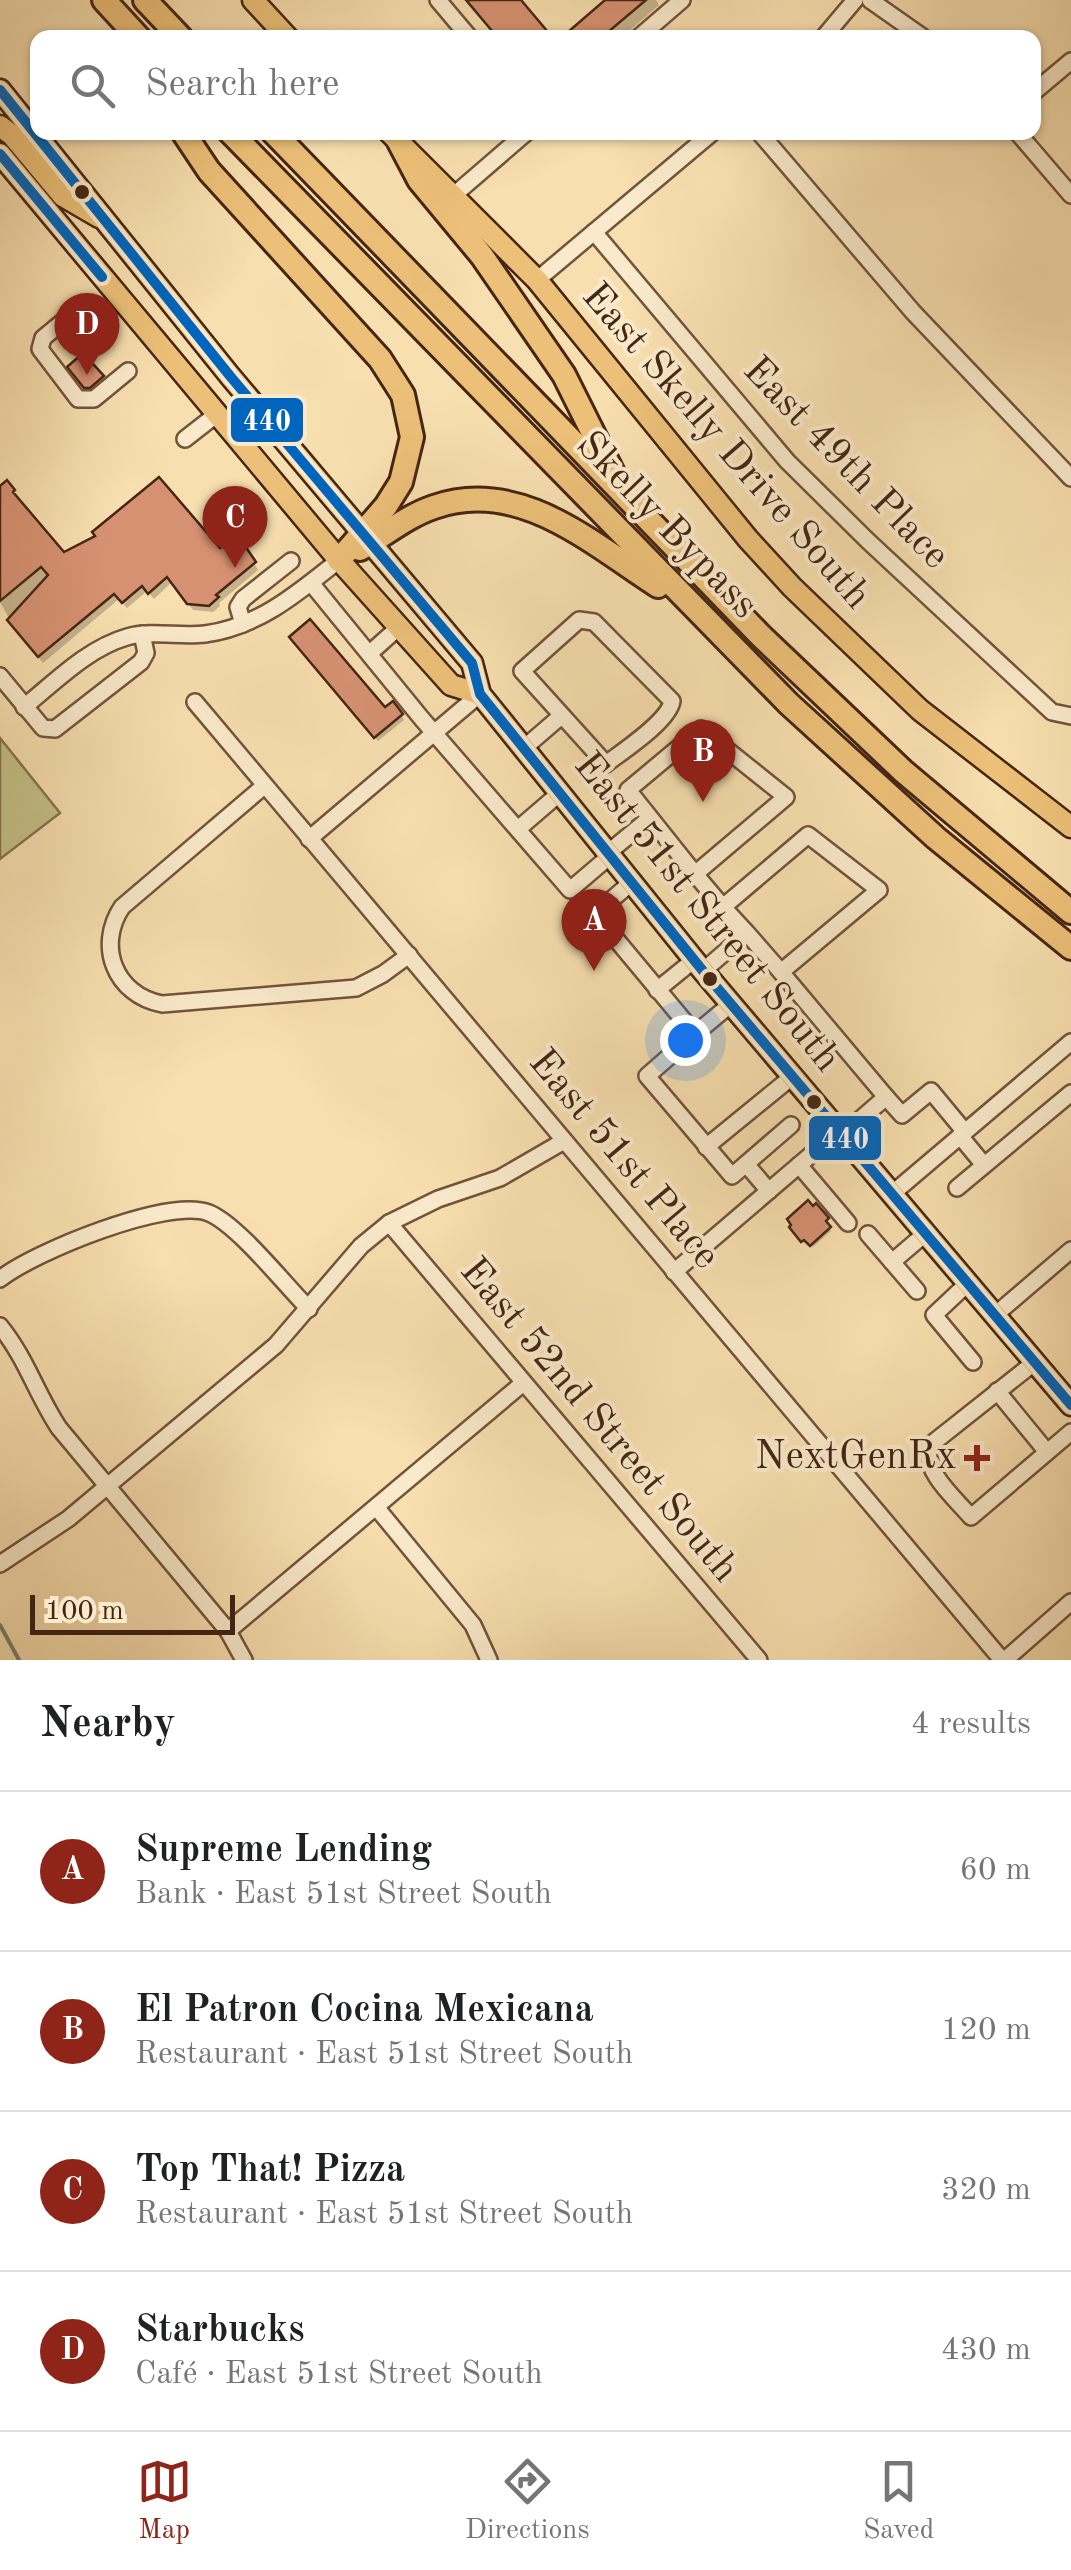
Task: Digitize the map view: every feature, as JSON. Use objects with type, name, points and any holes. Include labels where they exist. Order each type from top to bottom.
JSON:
[{"type":"highway","points":[[92,0],[113,30]]},
{"type":"highway","points":[[104,0],[132,30]]},
{"type":"highway","points":[[145,0],[174,30]]},
{"type":"highway","points":[[188,140],[209,171],[393,374],[412,438],[402,482],[367,538]]},
{"type":"highway","name":"Skelly Bypass","points":[[238,140],[692,608],[870,780],[1071,948]]},
{"type":"highway","name":"Skelly Bypass","points":[[281,140],[842,714],[959,820],[1071,912]]},
{"type":"highway","points":[[396,140],[418,180],[482,256],[564,375],[625,496]]},
{"type":"highway","points":[[340,560],[367,538],[430,508],[474,499],[504,501],[554,518],[692,608]]},
{"type":"main road","points":[[253,0],[281,30]]},
{"type":"main road","name":"East 51st Street South","points":[[0,90],[30,127]]},
{"type":"main road","points":[[0,126],[12,134],[63,196],[109,224]]},
{"type":"main road","name":"East 51st Street South","points":[[41,140],[230,376],[472,663],[480,694],[698,965],[1071,1405]]},
{"type":"main road","name":"East Skelly Drive South","points":[[397,140],[537,280],[693,473],[792,587],[920,710],[1071,826]]},
{"type":"main road","name":"East 51st Street South","points":[[0,154],[399,627],[451,685],[480,694]]},
{"type":"street","points":[[438,0],[463,30]]},
{"type":"street","points":[[647,30],[682,0]]},
{"type":"street","points":[[830,30],[855,0]]},
{"type":"street","points":[[870,0],[913,30]]},
{"type":"street","points":[[1041,86],[1071,62]]},
{"type":"street","points":[[454,195],[518,140]]},
{"type":"street","points":[[537,280],[703,140]]},
{"type":"street","points":[[766,140],[913,312],[1071,478]]},
{"type":"street","points":[[1023,140],[1071,194]]},
{"type":"street","name":"East 49th Place","points":[[594,232],[820,496],[1052,712],[1071,716]]},
{"type":"street","points":[[77,310],[44,338],[40,349],[78,399],[88,402],[128,371]]},
{"type":"street","points":[[186,440],[216,414]]},
{"type":"street","points":[[24,707],[102,647],[142,634],[204,634],[244,624],[287,601],[340,560]]},
{"type":"street","points":[[244,624],[238,607],[243,599],[291,561]]},
{"type":"street","points":[[310,583],[570,890],[650,818]]},
{"type":"street","points":[[606,764],[662,718],[671,709],[672,700],[594,622],[579,620],[522,671],[606,764],[902,1115],[931,1092],[984,1165]]},
{"type":"street","points":[[370,653],[399,627]]},
{"type":"street","points":[[0,676],[43,728],[54,729],[141,662],[146,653],[142,634]]},
{"type":"street","points":[[309,839],[480,694]]},
{"type":"street","name":"East 51st Place","points":[[196,702],[1004,1660]]},
{"type":"street","points":[[524,748],[560,717]]},
{"type":"street","points":[[628,790],[701,728],[786,797],[695,874]]},
{"type":"street","points":[[264,786],[122,907],[112,927],[110,948],[125,986],[138,997],[162,1004],[330,992],[370,982],[408,955]]},
{"type":"street","points":[[518,829],[561,792]]},
{"type":"street","points":[[722,906],[808,835],[878,890],[781,972]]},
{"type":"street","points":[[633,881],[595,914],[695,1034]]},
{"type":"street","points":[[657,990],[747,933]]},
{"type":"street","points":[[731,1004],[647,1076],[732,1176],[791,1125]]},
{"type":"street","points":[[893,1194],[1071,1042]]},
{"type":"street","points":[[706,1146],[792,1076]]},
{"type":"street","points":[[958,1188],[1071,1093]]},
{"type":"street","points":[[674,1272],[840,1130],[856,1123],[886,1097]]},
{"type":"street","points":[[3,1562],[53,1530],[276,1345],[361,1246],[389,1223],[438,1199],[500,1178],[564,1141]]},
{"type":"street","points":[[746,1164],[769,1191]]},
{"type":"street","points":[[799,1165],[848,1223]]},
{"type":"street","points":[[0,1279],[59,1247],[164,1211],[190,1209],[210,1214],[228,1226],[309,1309]]},
{"type":"street","name":"East 52nd Street South","points":[[389,1223],[759,1660]]},
{"type":"street","points":[[892,1262],[926,1233]]},
{"type":"street","points":[[868,1234],[917,1291]]},
{"type":"street","points":[[995,1314],[1071,1250]]},
{"type":"street","points":[[968,1283],[934,1314],[973,1362]]},
{"type":"street","points":[[0,1326],[23,1357],[59,1428],[228,1631],[244,1660]]},
{"type":"street","points":[[1035,1362],[929,1446],[927,1458],[934,1472],[970,1517],[1071,1432]]},
{"type":"street","points":[[228,1631],[522,1384]]},
{"type":"street","points":[[997,1391],[1047,1452]]},
{"type":"street","points":[[376,1506],[474,1625],[489,1660]]},
{"type":"street","points":[[1004,1660],[1071,1602]]},
{"type":"shaded area","points":[[0,738],[60,813],[0,859]]},
{"type":"building","points":[[466,0],[521,0],[546,30],[491,30]]},
{"type":"building","points":[[605,0],[646,0],[610,30],[570,30]]},
{"type":"building","points":[[83,353],[104,376],[90,388],[84,388],[67,367]]},
{"type":"building","points":[[159,477],[220,548],[237,534],[256,562],[216,595],[219,597],[209,606],[187,604],[167,577],[148,594],[142,586],[122,603],[114,594],[38,657],[7,620],[48,575],[41,567],[0,601],[0,486],[7,480],[64,552],[95,536],[92,532]]},
{"type":"building","points":[[310,619],[385,707],[393,701],[403,714],[374,738],[289,637]]},
{"type":"building","points":[[808,1200],[829,1218],[826,1221],[831,1227],[810,1246],[804,1240],[801,1242],[787,1219]]},
{"type":"waterway","points":[[0,1625],[19,1660]]},
{"type":"transit line","name":"440","points":[[0,90],[30,127]]},
{"type":"transit line","name":"440","points":[[40,140],[230,376],[472,663],[480,694],[703,971],[1071,1405]]},
{"type":"transit line","name":"440","points":[[0,154],[102,277]]},
{"type":"place","name":"Starbucks","points":[[87,375]]},
{"type":"place","name":"Top That! Pizza","points":[[235,568]]},
{"type":"place","name":"El Patron Cocina Mexicana","points":[[703,802]]},
{"type":"place","name":"Supreme Lending","points":[[594,971]]},
{"type":"place","name":"NextGenRx","points":[[977,1458]]}]
